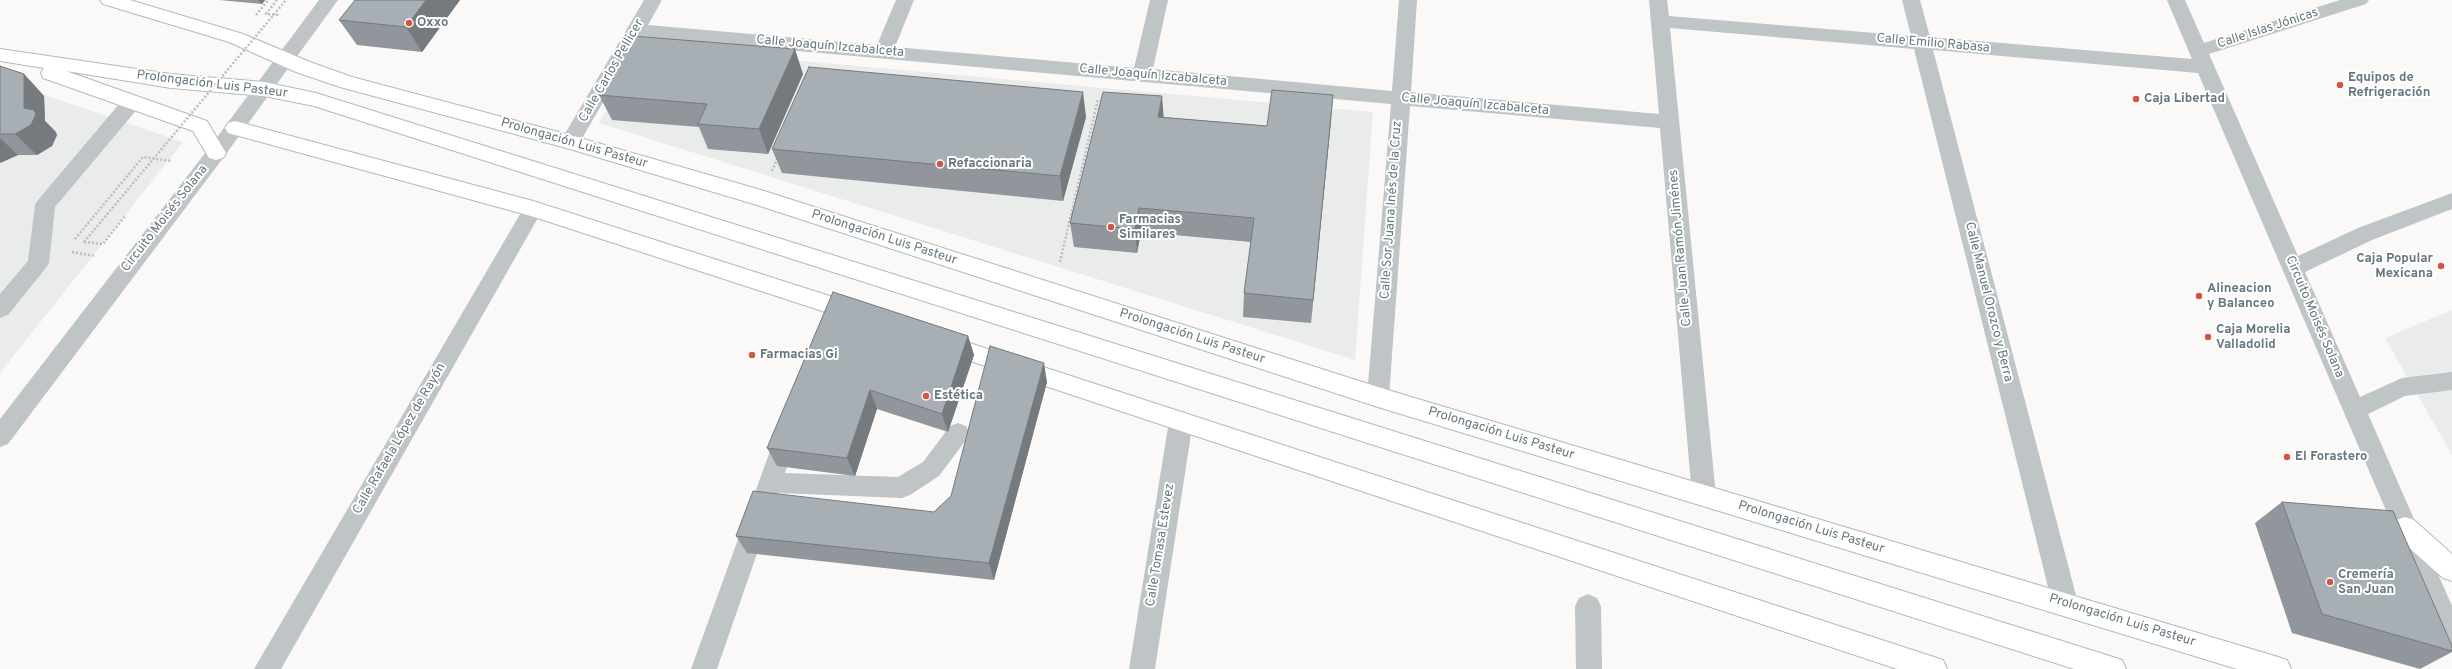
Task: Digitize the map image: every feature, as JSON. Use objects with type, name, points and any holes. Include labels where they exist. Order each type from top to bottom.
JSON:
[{"type":"main road","name":"Prolongación Luis Pasteur","points":[[108,0],[236,38],[347,82],[570,142],[761,198],[1053,293],[1378,396],[1704,496],[2065,603],[2278,669]]},
{"type":"main road","name":"Prolongación Luis Pasteur","points":[[1,55],[171,81],[264,89],[316,100],[2113,669]]},
{"type":"main road","points":[[1,55],[200,126],[216,153]]},
{"type":"main road","points":[[235,128],[533,208],[873,319]]},
{"type":"main road","points":[[925,337],[1934,669]]},
{"type":"main road","points":[[2405,528],[2452,570]]},
{"type":"street","name":"Circuito Moisés Solana","points":[[0,437],[235,128],[329,0]]},
{"type":"street","name":"Calle Carlos Pellicer","points":[[570,142],[653,0]]},
{"type":"street","points":[[884,52],[905,0]]},
{"type":"street","points":[[1142,75],[1159,0]]},
{"type":"street","name":"Calle Sor Juana Inés de la Cruz","points":[[1378,396],[1408,0]]},
{"type":"street","name":"Calle Juan Ramón Jiménes","points":[[1658,0],[1704,496]]},
{"type":"street","name":"Calle Manuel Orozco y Berra","points":[[1911,0],[2065,603]]},
{"type":"street","name":"Circuito Moisés Solana","points":[[2176,0],[2452,635]]},
{"type":"street","name":"Calle Islas Jónicas","points":[[2202,59],[2360,0]]},
{"type":"street","name":"Calle Emilio Rabasa","points":[[1660,21],[1922,43],[2202,59]]},
{"type":"street","name":"Calle Joaquín Izcabalceta","points":[[636,30],[1669,122]]},
{"type":"street","points":[[0,309],[38,263],[45,205],[132,102]]},
{"type":"street","points":[[2293,268],[2365,234],[2452,201]]},
{"type":"street","name":"Calle Rafaela López de Rayón","points":[[267,669],[533,208]]},
{"type":"street","points":[[827,328],[835,306]]},
{"type":"street","points":[[2354,410],[2402,387],[2452,381]]},
{"type":"street","points":[[704,669],[769,482],[794,416]]},
{"type":"street","name":"Calle Tomasa Estevez","points":[[1142,669],[1181,422]]},
{"type":"street","points":[[769,482],[823,486],[902,488],[931,469],[958,433]]},
{"type":"street","points":[[1588,606],[1589,669]]},
{"type":"path","points":[[127,214],[103,244],[84,242],[286,0]]},
{"type":"path","points":[[1053,293],[1105,72]]},
{"type":"path","points":[[761,198],[779,155]]},
{"type":"path","points":[[71,243],[143,157],[171,160],[166,166]]},
{"type":"path","points":[[39,248],[132,262]]},
{"type":"shaded area","points":[[644,47],[1373,112],[1355,360],[599,123]]},
{"type":"shaded area","points":[[0,80],[183,142],[0,373]]},
{"type":"shaded area","points":[[2452,310],[2452,455],[2385,338]]},
{"type":"building","points":[[355,0],[426,0],[406,27],[339,20]]},
{"type":"building","points":[[632,36],[795,49],[759,129],[698,124],[707,104],[599,95]]},
{"type":"building","points":[[0,66],[24,74],[24,108],[34,110],[36,114],[31,125],[15,134],[0,134]]},
{"type":"building","points":[[809,67],[1083,92],[1060,176],[772,149]]},
{"type":"building","points":[[1272,90],[1333,95],[1313,300],[1244,293],[1254,218],[1139,208],[1135,229],[1070,223],[1103,92],[1162,96],[1158,117],[1267,126]]},
{"type":"building","points":[[833,292],[968,336],[942,414],[870,390],[847,458],[767,448]]},
{"type":"building","points":[[990,346],[1044,363],[989,563],[736,536],[753,491],[934,512],[951,496]]},
{"type":"building","points":[[2282,502],[2393,511],[2452,646],[2452,651],[2322,614]]},
{"type":"place","name":"Oxxo","points":[[409,23]]},
{"type":"place","name":"Equipos de Refrigeración","points":[[2340,85]]},
{"type":"place","name":"Caja Libertad","points":[[2136,99]]},
{"type":"place","name":"Refaccionaria","points":[[940,164]]},
{"type":"place","name":"Farmacias Similares","points":[[1111,227]]},
{"type":"place","name":"Caja Popular Mexicana","points":[[2441,266]]},
{"type":"place","name":"Alineacion y Balanceo","points":[[2199,296]]},
{"type":"place","name":"Caja Morelia Valladolid","points":[[2208,337]]},
{"type":"place","name":"Farmacias Gi","points":[[752,355]]},
{"type":"place","name":"Estética","points":[[926,396]]},
{"type":"place","name":"El Forastero","points":[[2287,457]]},
{"type":"place","name":"Cremería San Juan","points":[[2330,582]]}]
